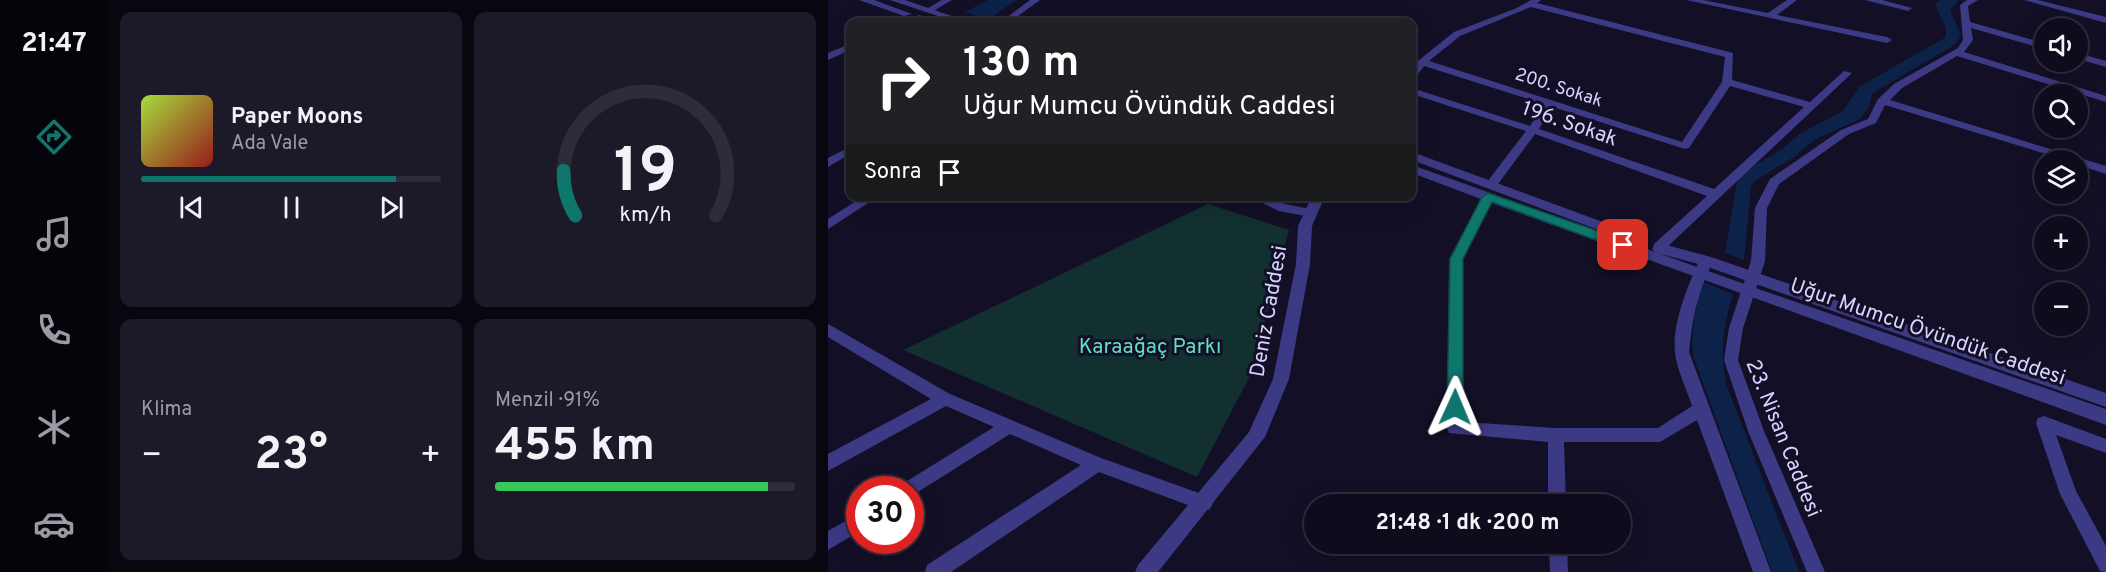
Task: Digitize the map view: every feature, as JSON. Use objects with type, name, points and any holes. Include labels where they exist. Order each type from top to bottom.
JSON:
[{"type":"street","points":[[864,0],[919,18]]},
{"type":"street","points":[[895,0],[950,18]]},
{"type":"street","points":[[927,10],[948,0]]},
{"type":"street","points":[[1011,18],[1036,0]]},
{"type":"street","points":[[1690,0],[1887,40]]},
{"type":"street","points":[[1770,16],[1793,0]]},
{"type":"street","points":[[1869,0],[1908,8]]},
{"type":"street","points":[[1957,53],[1968,40],[1964,5],[1974,0]]},
{"type":"street","points":[[2028,0],[2106,20]]},
{"type":"street","points":[[1416,70],[1422,62],[1457,34],[1534,2],[1730,55],[1727,82],[1810,105]]},
{"type":"street","points":[[1967,24],[2034,43]]},
{"type":"street","points":[[828,57],[846,49]]},
{"type":"street","points":[[1957,53],[2106,99]]},
{"type":"street","name":"23. Nisan Caddesi","points":[[1816,572],[1756,431],[1731,360],[1744,284],[1758,261],[1761,208],[1774,182],[1845,132],[1872,121],[1882,101],[1898,86],[1957,53]]},
{"type":"street","points":[[2088,59],[2106,64]]},
{"type":"street","name":"200. Sokak","points":[[1422,62],[1685,146],[1727,82]]},
{"type":"street","points":[[1659,248],[1847,73]]},
{"type":"street","name":"196. Sokak","points":[[1416,92],[1533,130],[1715,194]]},
{"type":"street","points":[[1882,101],[2041,150]]},
{"type":"street","points":[[1550,103],[1490,191],[1456,259],[1455,428],[1556,435],[1660,435],[1701,409]]},
{"type":"street","points":[[828,163],[846,152]]},
{"type":"street","points":[[1416,158],[1490,191],[1667,261],[1709,271]]},
{"type":"street","points":[[2088,164],[2106,170]]},
{"type":"street","points":[[1416,170],[1490,191],[1659,248],[1744,284]]},
{"type":"street","points":[[828,225],[865,201]]},
{"type":"street","points":[[1266,201],[1283,208],[1311,213]]},
{"type":"street","name":"Deniz Caddesi","points":[[1145,572],[1256,437],[1281,379],[1303,264],[1305,226],[1317,201]]},
{"type":"street","points":[[1709,271],[1692,291],[1685,321],[1682,352],[1762,572]]},
{"type":"street","name":"Uğur Mumcu Övündük Caddesi","points":[[1744,284],[2106,400]]},
{"type":"street","name":"Uğur Mumcu Övündük Caddesi","points":[[1744,284],[2106,417]]},
{"type":"street","points":[[828,330],[945,399],[1096,464],[1204,502]]},
{"type":"street","points":[[828,463],[945,399]]},
{"type":"street","points":[[2106,446],[2044,423],[2069,494],[2106,565]]},
{"type":"street","points":[[924,480],[1010,426]]},
{"type":"street","points":[[1556,435],[1557,494]]},
{"type":"street","points":[[934,572],[1002,530],[1096,464]]},
{"type":"street","points":[[828,541],[846,530]]},
{"type":"street","points":[[1558,554],[1559,572]]},
{"type":"green space","name":"Karaağaç Parkı","points":[[1208,204],[1289,230],[1251,374],[1197,477],[903,350]]},
{"type":"water","points":[[988,0],[1017,0],[990,18],[965,12]]},
{"type":"water","points":[[1940,0],[1959,0],[1950,10],[1961,35],[1956,44],[1872,94],[1869,107],[1860,119],[1814,140],[1794,157],[1756,180],[1751,186],[1744,260],[1725,253],[1737,182],[1748,169],[1781,150],[1801,133],[1843,111],[1859,87],[1946,37],[1946,28],[1935,5]]},
{"type":"water","points":[[1703,282],[1733,294],[1724,339],[1723,361],[1726,384],[1799,572],[1772,572],[1693,356],[1694,319]]},
{"type":"route","points":[[1455,407],[1456,259],[1488,197],[1623,245]]}]
